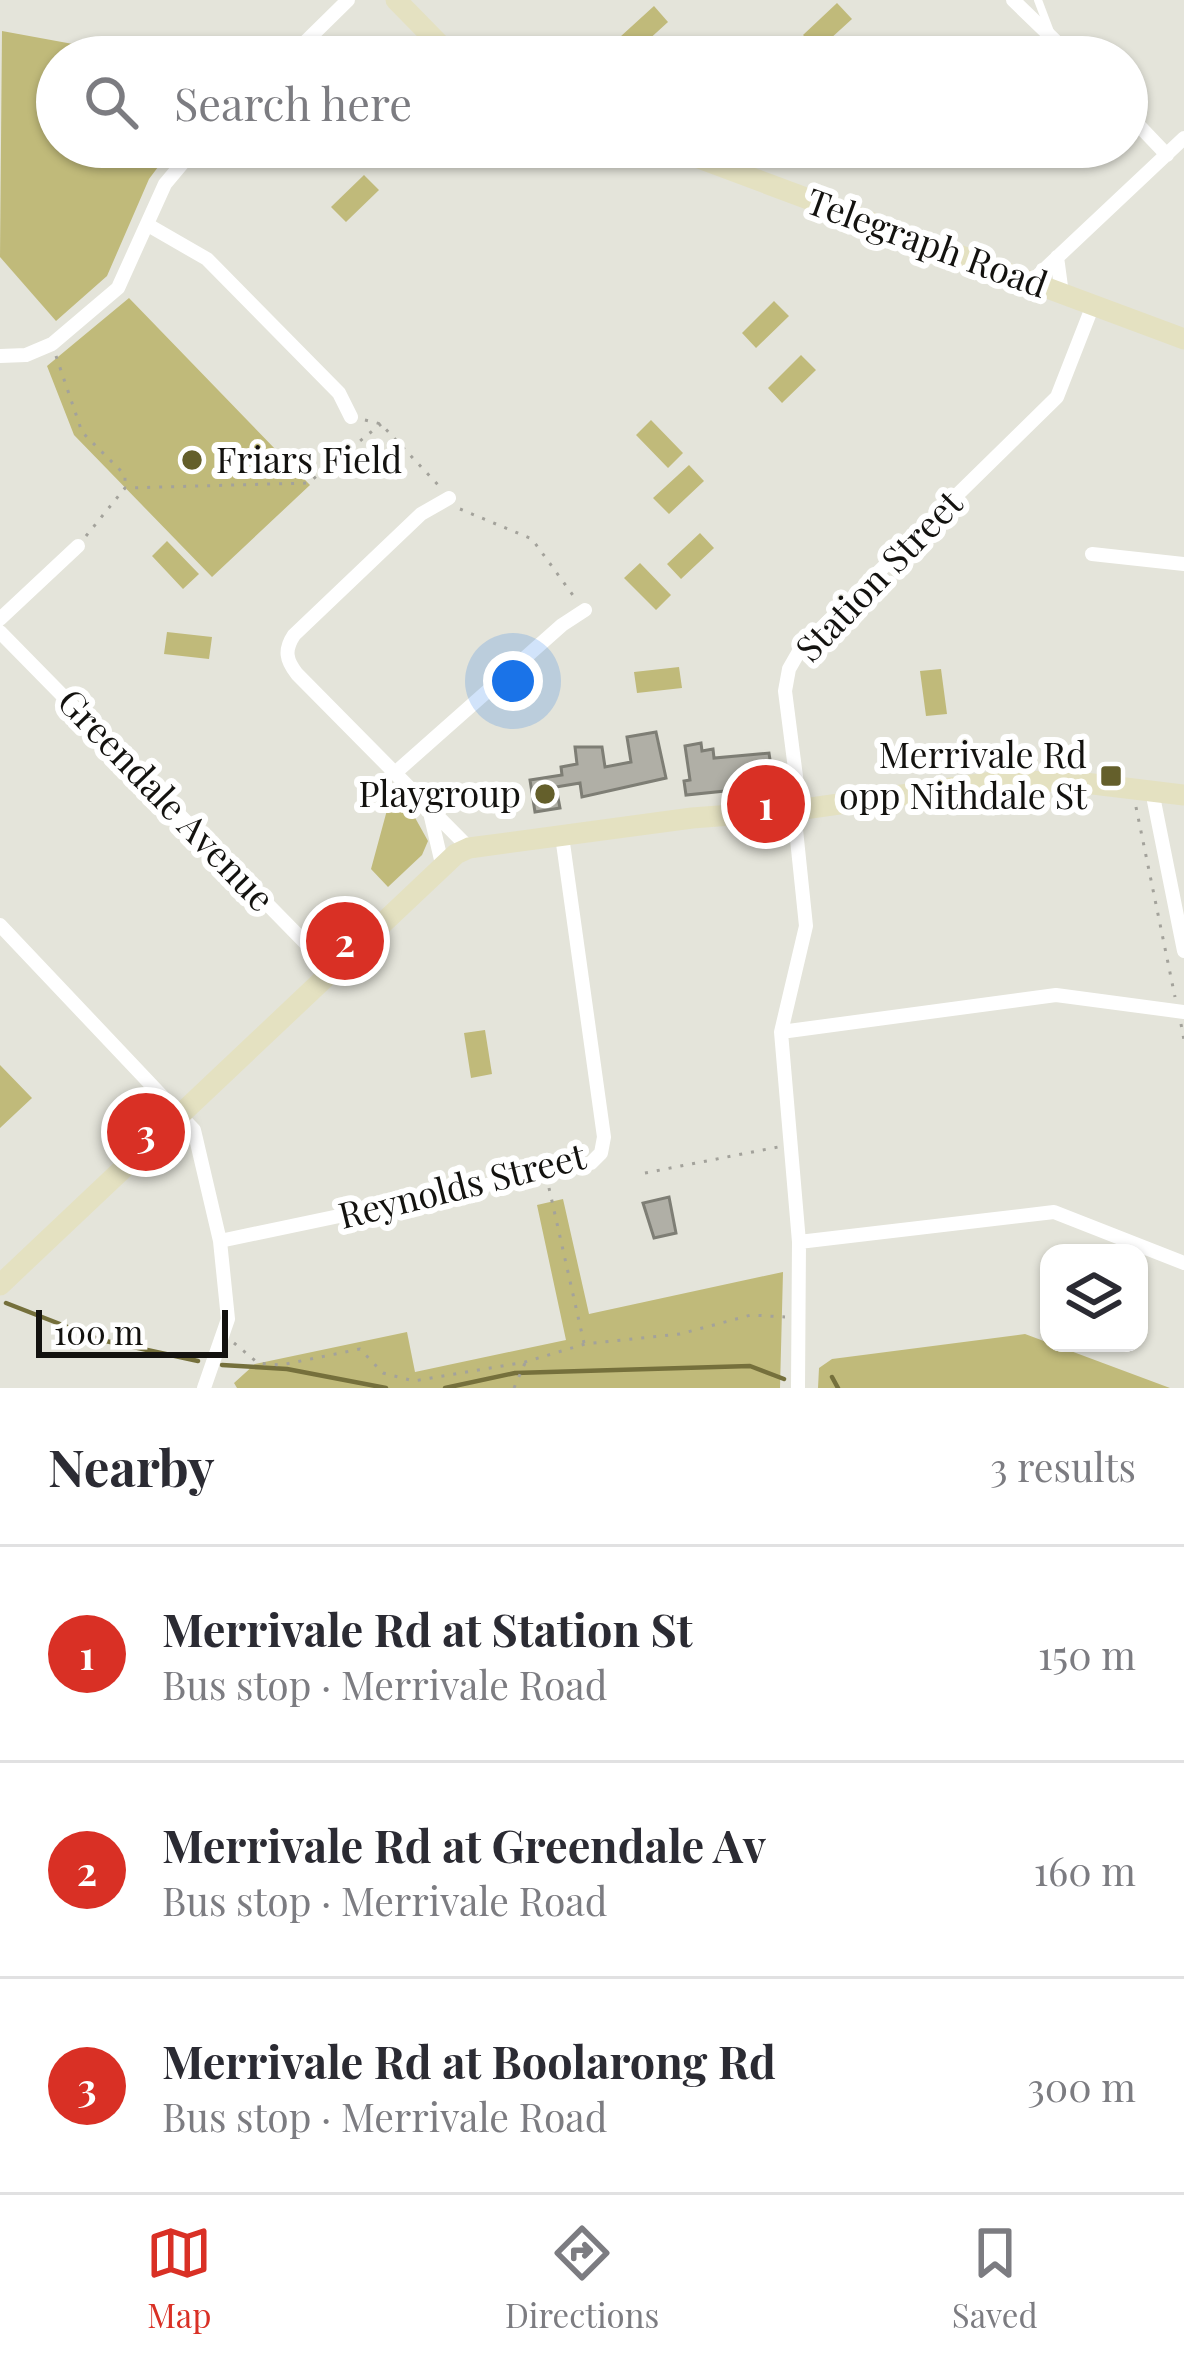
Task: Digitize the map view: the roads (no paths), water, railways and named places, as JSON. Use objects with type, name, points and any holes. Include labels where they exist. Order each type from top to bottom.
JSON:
[{"type":"street","points":[[311,36],[348,0]]},
{"type":"street","points":[[396,0],[431,36]]},
{"type":"street","points":[[1013,0],[1050,36]]},
{"type":"street","points":[[1148,135],[1167,155]]},
{"type":"street","points":[[1031,282],[1184,138]]},
{"type":"street","points":[[0,356],[26,355],[52,344],[118,288],[165,184],[178,168]]},
{"type":"street","name":"Telegraph Road","points":[[725,168],[1184,340]]},
{"type":"street","points":[[148,225],[207,259],[339,393],[351,417]]},
{"type":"street","points":[[1057,257],[1062,294]]},
{"type":"street","name":"Station Street","points":[[798,1388],[799,1242],[782,1032],[806,926],[799,800],[785,692],[794,658],[1057,398],[1093,305]]},
{"type":"street","points":[[449,498],[421,514],[294,635],[286,650],[287,661],[297,674],[469,848]]},
{"type":"street","points":[[0,619],[78,546]]},
{"type":"street","points":[[1092,554],[1184,563]]},
{"type":"street","points":[[395,773],[584,610]]},
{"type":"street","name":"Greendale Avenue","points":[[0,632],[331,969]]},
{"type":"street","points":[[0,1285],[442,864],[469,848],[1038,779],[1144,799],[1184,795]]},
{"type":"street","points":[[1144,799],[1184,951]]},
{"type":"street","points":[[429,810],[442,864]]},
{"type":"street","name":"Reynolds Street","points":[[220,1241],[591,1162],[604,1147],[562,836]]},
{"type":"street","points":[[0,925],[194,1130],[220,1241],[228,1319],[204,1388]]},
{"type":"street","points":[[782,1032],[1056,995],[1181,1011]]},
{"type":"street","points":[[799,1242],[1054,1212],[1184,1263]]},
{"type":"lane","points":[[1037,0],[1051,36]]},
{"type":"waterway","points":[[6,1303],[101,1340],[198,1361]]},
{"type":"waterway","points":[[222,1365],[287,1369],[386,1388]]},
{"type":"waterway","points":[[445,1388],[515,1373],[750,1366],[784,1379]]},
{"type":"waterway","points":[[832,1377],[838,1388]]},
{"type":"place","name":"Friars Field","points":[[192,460]]},
{"type":"place","name":"Merrivale Rd opp Nithdale St","points":[[1111,776]]},
{"type":"place","name":"Playgroup","points":[[545,794]]},
{"type":"place","name":"Merrivale Rd at Station St","points":[[766,804]]},
{"type":"place","name":"Merrivale Rd at Greendale Av","points":[[345,941]]},
{"type":"place","name":"Merrivale Rd at Boolarong Rd","points":[[146,1132]]}]
